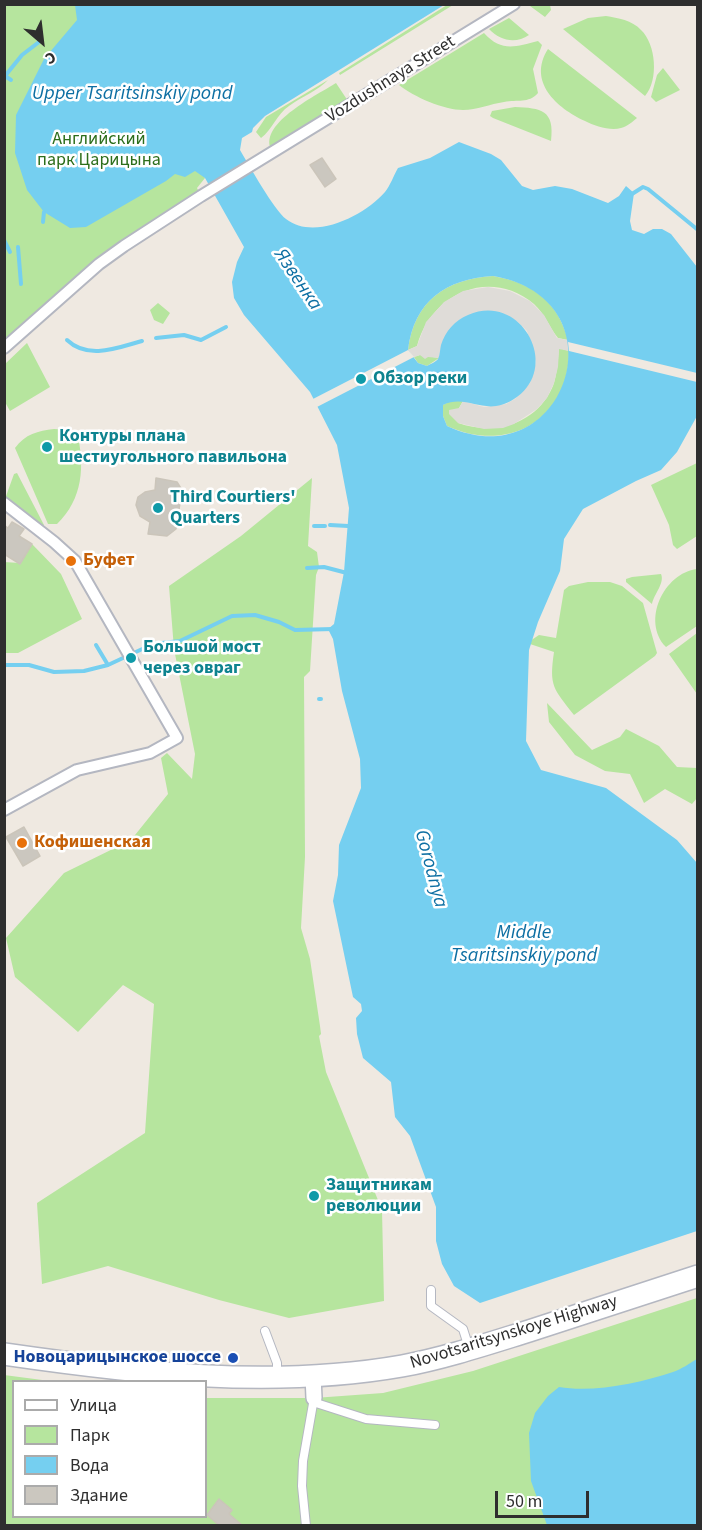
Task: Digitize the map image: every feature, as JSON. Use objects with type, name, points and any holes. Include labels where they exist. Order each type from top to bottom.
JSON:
[{"type":"main road","name":"Novotsaritsynskoye Highway","points":[[4,1354],[167,1374],[313,1376],[402,1366],[470,1350],[698,1276]]},
{"type":"street","name":"Vozdushnaya Street","points":[[4,348],[99,264],[202,195],[514,4]]},
{"type":"street","points":[[4,503],[75,561],[177,738],[157,750],[77,770],[4,810]]},
{"type":"street","points":[[313,1376],[314,1400]]},
{"type":"lane","points":[[431,1290],[431,1306],[463,1329],[470,1350]]},
{"type":"lane","points":[[265,1331],[277,1363],[277,1377]]},
{"type":"lane","points":[[306,1526],[302,1486],[303,1461],[314,1400],[366,1419],[435,1425]]},
{"type":"green space","name":"Английский парк Царицына","points":[[4,5],[140,5],[205,178],[197,188],[201,196],[124,246],[4,340]]},
{"type":"green space","points":[[447,5],[453,5],[340,75],[339,73]]},
{"type":"green space","points":[[531,5],[550,5],[551,10],[545,17]]},
{"type":"green space","points":[[606,16],[633,24],[641,30],[650,44],[654,72],[645,96],[563,29],[588,18]]},
{"type":"green space","points":[[509,18],[529,35],[519,40],[508,40],[489,29]]},
{"type":"green space","points":[[484,33],[502,45],[515,46],[538,41],[542,45],[533,69],[538,93],[527,100],[463,110],[447,108],[430,102],[399,85]]},
{"type":"green space","points":[[548,49],[637,118],[630,124],[617,129],[607,128],[589,123],[564,109],[555,101],[543,83],[542,61]]},
{"type":"green space","points":[[663,68],[680,90],[656,102],[651,97],[657,75]]},
{"type":"green space","points":[[328,80],[285,109],[261,138],[256,132],[266,117]]},
{"type":"green space","points":[[336,83],[348,101],[271,149],[270,139],[274,129],[282,120],[293,110]]},
{"type":"green space","points":[[515,107],[532,108],[544,113],[551,123],[551,141],[490,116],[492,111]]},
{"type":"green space","points":[[493,276],[520,283],[541,296],[557,314],[568,340],[558,338],[538,308],[517,293],[499,288],[481,287],[448,300],[435,312],[424,328],[417,346],[408,350],[417,318],[435,296],[461,282]]},
{"type":"green space","points":[[158,303],[170,313],[163,324],[154,320],[150,310]]},
{"type":"green space","points":[[27,343],[50,387],[10,411],[5,402],[5,364]]},
{"type":"green space","points":[[559,348],[569,351],[566,375],[559,396],[531,425],[512,433],[492,436],[470,434],[447,426],[443,416],[443,405],[452,400],[463,401],[459,408],[458,423],[472,427],[500,427],[526,418],[537,410],[553,386]]},
{"type":"green space","points":[[420,355],[439,358],[427,366],[418,363],[414,357]]},
{"type":"green space","points":[[54,429],[77,432],[81,469],[77,493],[66,514],[57,524],[48,524],[15,448],[23,439],[32,434]]},
{"type":"green space","points":[[697,463],[697,536],[677,549],[673,545],[669,525],[651,485]]},
{"type":"green space","points":[[17,473],[44,525],[40,528],[5,499],[14,474]]},
{"type":"green space","points":[[312,478],[308,546],[317,552],[319,567],[316,575],[310,671],[304,677],[305,857],[301,928],[310,959],[321,1034],[319,1036],[326,1072],[382,1210],[384,1301],[289,1318],[219,1300],[108,1266],[42,1284],[37,1203],[145,1133],[154,1004],[123,985],[78,1032],[15,977],[6,938],[64,873],[131,840],[168,794],[161,758],[167,753],[192,779],[195,754],[174,649],[169,586],[241,536]]},
{"type":"green space","points":[[32,544],[61,574],[82,619],[18,653],[5,653],[4,562],[20,563]]},
{"type":"green space","points":[[697,569],[697,626],[666,647],[659,636],[656,624],[656,612],[660,600],[675,579],[685,572]]},
{"type":"green space","points":[[661,574],[662,581],[652,604],[626,582],[626,579],[632,577]]},
{"type":"green space","points":[[588,582],[610,582],[622,586],[643,603],[657,653],[574,715],[554,686],[552,672],[554,652],[527,643],[539,635],[556,638],[564,590],[569,586]]},
{"type":"green space","points":[[697,633],[697,694],[669,654]]},
{"type":"green space","points":[[547,703],[592,750],[620,737],[626,729],[659,746],[677,767],[697,768],[697,798],[692,804],[665,789],[644,803],[630,774],[605,771],[575,755],[549,722]]},
{"type":"green space","points":[[697,1298],[697,1525],[5,1525],[4,1375],[42,1380],[12,1380],[12,1518],[207,1518],[207,1398],[314,1398],[383,1393],[473,1371]]},
{"type":"shaded area","points":[[488,287],[510,291],[530,301],[544,315],[557,338],[568,340],[569,351],[559,349],[554,383],[547,398],[537,409],[514,424],[503,428],[484,429],[458,423],[449,414],[449,410],[459,408],[463,401],[484,407],[506,404],[515,399],[530,383],[536,362],[527,331],[510,317],[490,311],[479,312],[459,320],[451,328],[441,347],[439,358],[425,359],[420,355],[414,357],[408,350],[417,346],[426,322],[444,302],[463,291]]},
{"type":"water","name":"Middle Tsaritsinskiy pond","points":[[75,5],[444,5],[265,116],[252,132],[242,138],[240,150],[281,214],[297,225],[310,227],[338,223],[352,217],[376,201],[387,190],[398,168],[430,158],[459,142],[501,160],[522,186],[533,190],[555,186],[572,189],[608,203],[619,196],[626,186],[634,193],[630,221],[632,230],[644,234],[653,229],[662,229],[671,234],[697,267],[697,416],[677,452],[661,470],[583,509],[564,539],[560,571],[538,622],[529,650],[526,741],[541,770],[606,788],[677,840],[697,863],[697,1231],[480,1303],[454,1286],[442,1264],[436,1241],[436,1207],[410,1136],[395,1117],[391,1082],[363,1058],[356,1018],[362,1011],[361,1004],[353,997],[333,901],[338,875],[339,845],[361,788],[360,759],[342,691],[333,639],[328,629],[334,624],[344,572],[349,508],[337,445],[310,392],[244,315],[234,298],[232,282],[244,247],[205,178],[195,171],[185,177],[175,174],[86,227],[70,228],[44,212],[27,190],[15,153],[16,115],[44,59],[77,20]],"holes":[[[493,276],[534,291],[559,317],[568,348],[564,380],[549,409],[523,429],[489,436],[447,426],[443,416],[443,405],[461,402],[494,406],[514,399],[528,386],[535,369],[535,352],[529,336],[519,323],[504,314],[487,310],[468,315],[451,327],[441,345],[437,360],[427,366],[418,363],[408,350],[417,318],[435,296],[447,288],[476,278]]]},
{"type":"water","points":[[697,1359],[697,1525],[547,1525],[531,1481],[529,1433],[535,1413],[548,1396],[559,1387],[601,1388],[646,1380],[676,1371]]},
{"type":"pier","points":[[568,342],[697,373],[697,382],[569,351]]},
{"type":"pier","points":[[408,350],[414,357],[315,408],[311,400]]},
{"type":"building","points":[[322,158],[336,179],[325,187],[310,165]]},
{"type":"building","name":"Third Courtiers' Quarters","points":[[156,478],[177,482],[182,490],[176,529],[167,536],[148,534],[150,522],[140,516],[136,505],[138,497],[145,492],[155,490]]},
{"type":"building","points":[[12,522],[24,529],[19,536],[32,544],[20,564],[4,554],[4,525],[8,528]]},
{"type":"building","points":[[24,827],[40,856],[23,866],[6,837]]},
{"type":"building","points":[[219,1499],[232,1510],[229,1514],[243,1526],[220,1526],[207,1515]]},
{"type":"waterway","points":[[11,80],[5,76],[22,55],[39,42]]},
{"type":"waterway","points":[[632,194],[643,187],[648,189],[698,230]]},
{"type":"waterway","points":[[43,222],[44,212]]},
{"type":"waterway","points":[[4,240],[10,252]]},
{"type":"waterway","points":[[18,247],[21,284]]},
{"type":"waterway","points":[[156,338],[184,335],[201,340],[226,327]]},
{"type":"waterway","points":[[67,340],[84,350],[93,351],[113,349],[142,341]]},
{"type":"waterway","points":[[330,525],[348,526]]},
{"type":"waterway","points":[[314,526],[325,526]]},
{"type":"waterway","points":[[307,568],[324,567],[347,573]]},
{"type":"waterway","points":[[4,665],[29,665],[54,672],[84,671],[108,665],[153,644],[180,641],[232,616],[255,615],[279,622],[295,630],[333,629]]},
{"type":"waterway","points":[[96,645],[108,665]]},
{"type":"place","name":"Обзор реки","points":[[361,379]]},
{"type":"place","name":"Контуры плана шестиугольного павильона","points":[[47,447]]},
{"type":"place","name":"Third Courtiers' Quarters","points":[[158,508]]},
{"type":"place","name":"Буфет","points":[[71,561]]},
{"type":"place","name":"Большой мост через овраг","points":[[131,658]]},
{"type":"place","name":"Кофишенская","points":[[22,843]]},
{"type":"place","name":"Защитникам революции","points":[[314,1196]]},
{"type":"place","name":"Новоцарицынское шоссе","points":[[233,1358]]},
{"type":"water label","name":"Upper Tsaritsinskiy pond","points":[[132,95]]},
{"type":"water label","name":"Язвенка","points":[[297,280]]},
{"type":"water label","name":"Gorodnya","points":[[430,869]]}]
